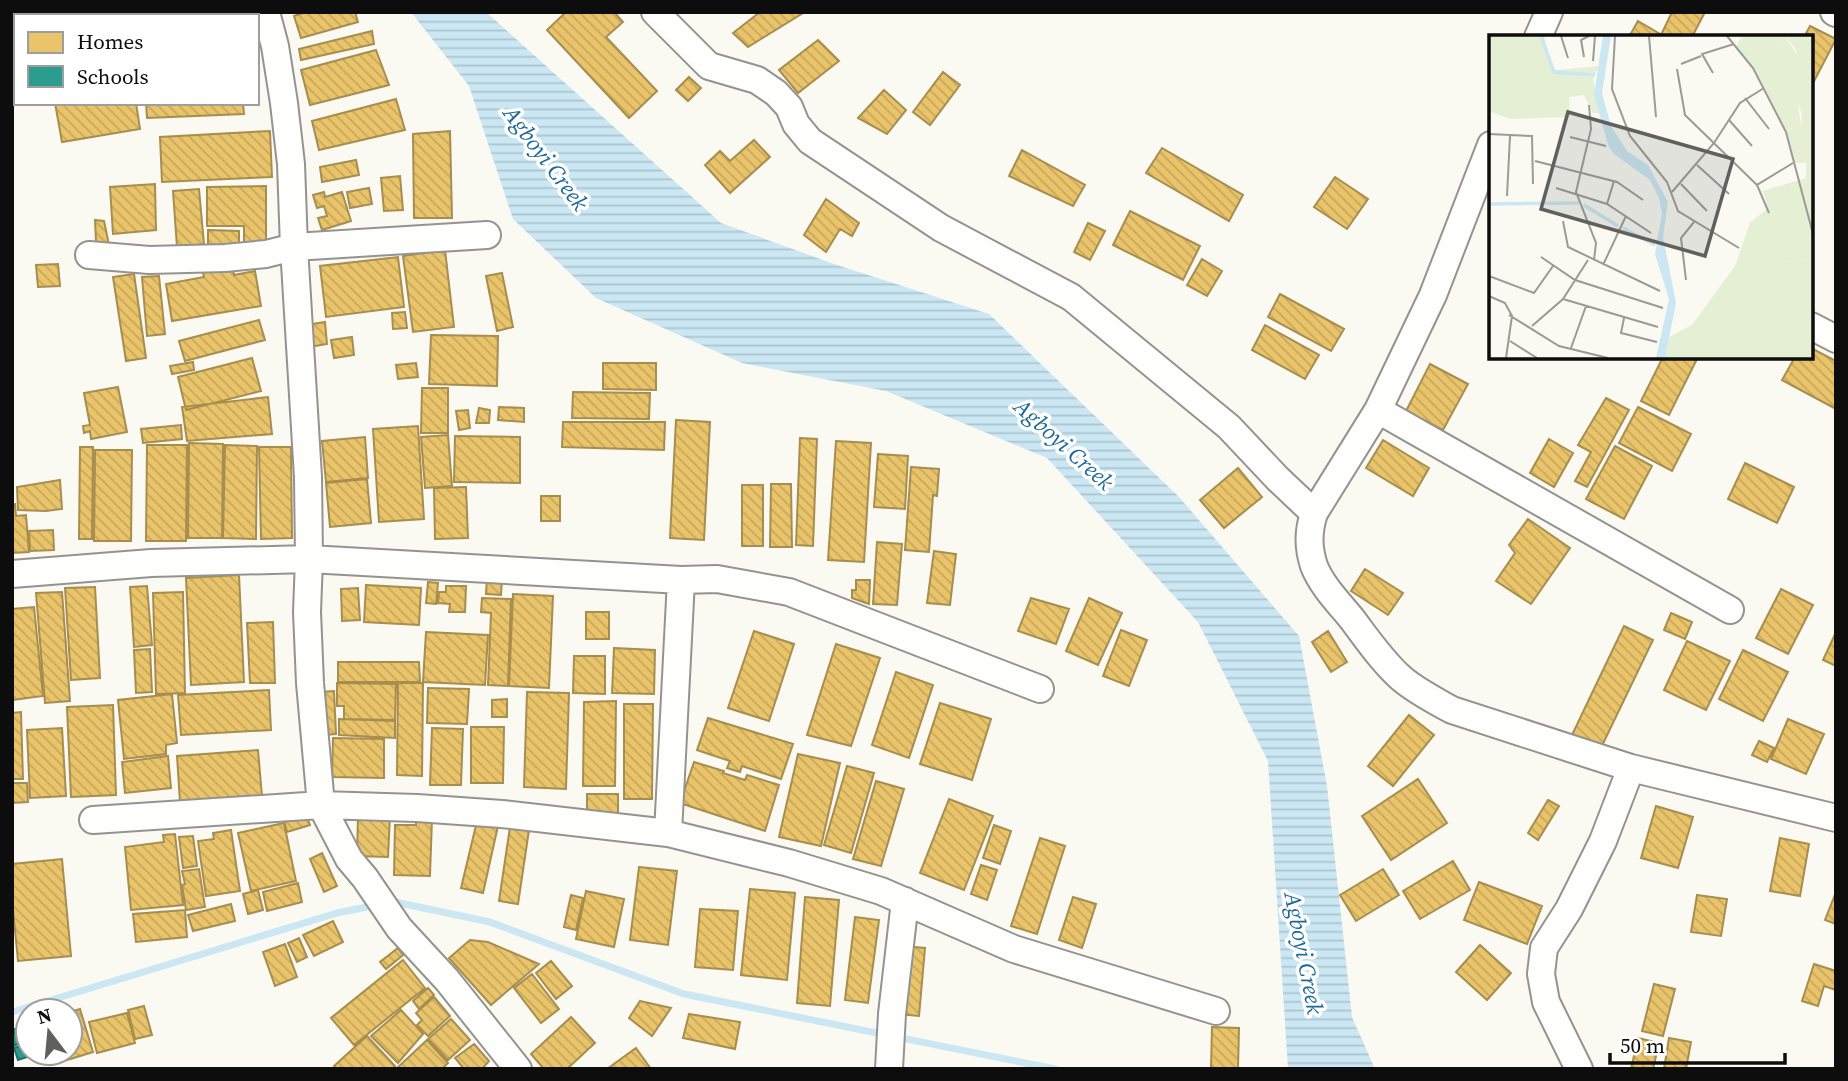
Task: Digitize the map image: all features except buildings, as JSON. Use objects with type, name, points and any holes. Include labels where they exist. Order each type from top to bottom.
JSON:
[{"type":"street","points":[[266,12],[275,47],[291,164],[293,247],[307,477],[310,682],[321,805],[349,859],[399,928],[447,980],[518,1069]]},
{"type":"street","points":[[655,12],[709,66],[757,80],[776,93],[789,107],[796,124],[810,141],[860,176],[941,228],[1071,297],[1230,427],[1314,513]]},
{"type":"street","points":[[1539,35],[1549,12]]},
{"type":"street","points":[[1489,157],[1433,295],[1378,410],[1314,513],[1308,530],[1315,567],[1325,586],[1401,678],[1452,710],[1631,768],[1836,818]]},
{"type":"street","points":[[89,255],[149,260],[226,258],[266,254],[293,247],[488,235]]},
{"type":"street","points":[[1813,327],[1836,339]]},
{"type":"street","points":[[1378,410],[1730,610]]},
{"type":"street","points":[[12,574],[151,563],[309,559],[681,580],[717,579],[789,593],[1040,690]]},
{"type":"street","points":[[668,833],[681,580]]},
{"type":"street","points":[[1579,1069],[1546,1002],[1541,974],[1544,948],[1569,909],[1603,841],[1631,768]]},
{"type":"street","points":[[93,820],[321,805],[502,814],[668,833],[789,863],[881,891],[1014,949],[1216,1011]]},
{"type":"street","points":[[890,1060],[905,901]]},
{"type":"water","name":"Agboyi Creek","points":[[411,12],[486,12],[721,223],[834,264],[989,314],[1179,497],[1299,636],[1327,786],[1352,1017],[1375,1069],[1288,1069],[1268,761],[1198,622],[1047,458],[886,391],[742,363],[596,298],[513,219],[469,86]]},
{"type":"waterway","points":[[389,903],[490,922],[684,994],[1055,1069]]},
{"type":"waterway","points":[[12,1012],[337,913],[377,905]]}]
